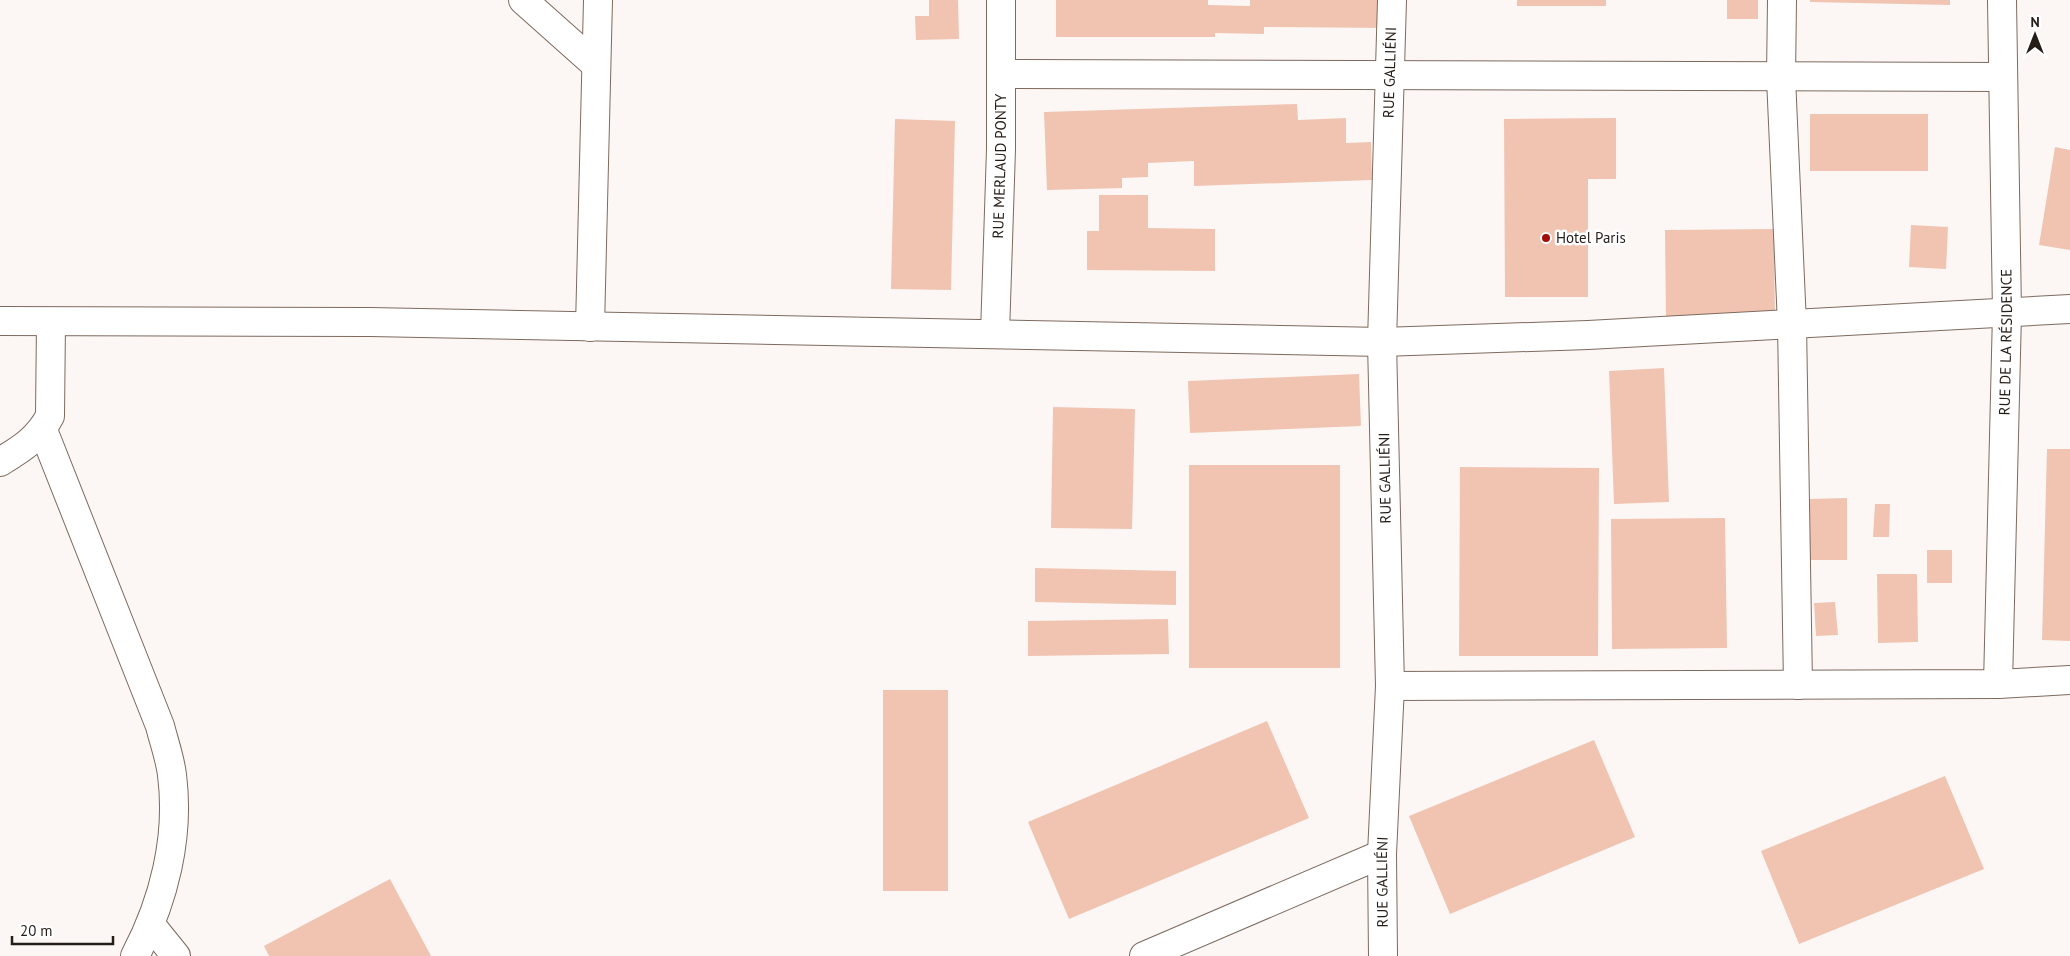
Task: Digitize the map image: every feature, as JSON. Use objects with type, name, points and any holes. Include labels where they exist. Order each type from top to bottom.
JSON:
[{"type":"street","points":[[524,0],[596,65]]},
{"type":"street","points":[[590,327],[598,0]]},
{"type":"street","name":"RUE MERLAUD PONTY","points":[[995,334],[1001,0]]},
{"type":"street","name":"RUE GALLIÉNI","points":[[1383,956],[1382,854],[1390,686],[1382,342],[1392,0]]},
{"type":"street","points":[[1782,0],[1782,78],[1792,324],[1798,685]]},
{"type":"street","name":"RUE DE LA RÉSIDENCE","points":[[1998,684],[2007,313],[2002,0]]},
{"type":"street","points":[[1001,74],[1782,78],[2003,77]]},
{"type":"street","points":[[0,321],[370,322],[1382,342],[1588,336],[2070,309]]},
{"type":"street","points":[[0,462],[33,441],[50,416],[51,322]]},
{"type":"street","points":[[42,430],[160,726],[172,773],[175,819],[167,871],[151,925],[135,956]]},
{"type":"street","points":[[1390,686],[1998,684],[2070,680]]},
{"type":"street","points":[[1144,956],[1382,854]]},
{"type":"street","points":[[151,925],[176,956]]},
{"type":"building","points":[[929,0],[958,0],[959,39],[916,40],[915,16],[929,16]]},
{"type":"building","points":[[1056,0],[1208,0],[1208,5],[1250,6],[1250,0],[1387,0],[1387,28],[1264,27],[1264,34],[1215,33],[1215,37],[1056,37]]},
{"type":"building","points":[[1517,0],[1606,0],[1606,6],[1517,6]]},
{"type":"building","points":[[1727,0],[1758,0],[1758,19],[1727,19]]},
{"type":"building","points":[[1810,0],[1950,0],[1950,5],[1810,2]]},
{"type":"building","points":[[1297,104],[1298,120],[1346,118],[1346,143],[1371,142],[1372,180],[1194,186],[1194,161],[1148,163],[1148,177],[1122,178],[1122,188],[1047,190],[1044,112]]},
{"type":"building","points":[[1810,114],[1928,114],[1928,171],[1810,171]]},
{"type":"building","name":"Hotel Paris","points":[[1616,118],[1616,179],[1588,179],[1588,297],[1505,297],[1504,119]]},
{"type":"building","points":[[895,119],[955,121],[951,290],[891,289]]},
{"type":"building","points":[[2055,147],[2070,150],[2070,250],[2039,245]]},
{"type":"building","points":[[1099,195],[1148,195],[1148,228],[1215,229],[1215,271],[1087,270],[1087,231],[1099,231]]},
{"type":"building","points":[[1911,225],[1948,227],[1946,269],[1909,267]]},
{"type":"building","points":[[1774,229],[1775,322],[1666,323],[1665,230]]},
{"type":"building","points":[[1664,368],[1669,502],[1614,504],[1609,371]]},
{"type":"building","points":[[1359,374],[1361,426],[1190,433],[1188,381]]},
{"type":"building","points":[[1053,407],[1135,409],[1132,529],[1051,528]]},
{"type":"building","points":[[2047,449],[2070,449],[2070,641],[2042,640]]},
{"type":"building","points":[[1189,465],[1340,465],[1340,668],[1189,668]]},
{"type":"building","points":[[1460,467],[1599,468],[1598,656],[1459,656]]},
{"type":"building","points":[[1847,498],[1847,560],[1809,560],[1808,499]]},
{"type":"building","points":[[1875,504],[1890,504],[1889,537],[1873,537]]},
{"type":"building","points":[[1725,518],[1727,648],[1612,649],[1611,519]]},
{"type":"building","points":[[1927,550],[1952,550],[1952,583],[1927,583]]},
{"type":"building","points":[[1035,568],[1176,571],[1176,605],[1035,602]]},
{"type":"building","points":[[1877,574],[1917,574],[1918,642],[1878,643]]},
{"type":"building","points":[[1835,602],[1838,635],[1816,636],[1814,603]]},
{"type":"building","points":[[1168,619],[1169,654],[1028,656],[1028,621]]},
{"type":"building","points":[[883,690],[948,690],[948,891],[883,891]]},
{"type":"building","points":[[1267,721],[1309,818],[1069,919],[1028,822]]},
{"type":"building","points":[[1594,740],[1635,837],[1450,914],[1409,816]]},
{"type":"building","points":[[1945,776],[1984,869],[1799,944],[1761,851]]},
{"type":"building","points":[[390,879],[431,956],[269,956],[264,946]]},
{"type":"place","name":"Hotel Paris","points":[[1546,238]]}]
